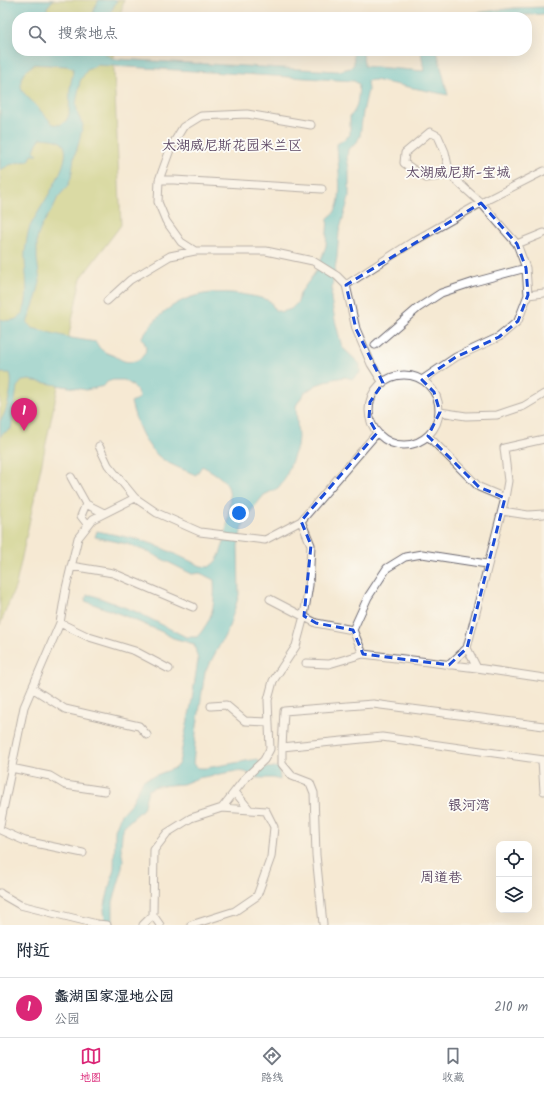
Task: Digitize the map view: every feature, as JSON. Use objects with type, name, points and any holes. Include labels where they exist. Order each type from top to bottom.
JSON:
[{"type":"street","points":[[195,251],[181,242],[166,221],[158,202],[160,180],[171,147],[183,127],[202,116],[247,114],[311,125]]},
{"type":"street","points":[[422,380],[456,357],[499,337],[518,321],[528,295],[526,268],[517,244],[481,204],[450,175],[445,152],[438,136],[430,132],[405,153],[404,163],[426,178],[450,175]]},
{"type":"street","points":[[346,285],[414,241],[544,171]]},
{"type":"street","points":[[160,180],[322,189]]},
{"type":"street","points":[[517,244],[544,234]]},
{"type":"street","points":[[107,301],[130,280],[170,256],[195,251],[266,251],[313,261],[337,276],[346,285],[356,329],[371,364],[383,383]]},
{"type":"street","points":[[375,345],[418,308],[441,293],[474,282],[526,268]]},
{"type":"street","points":[[528,295],[544,292]]},
{"type":"street","points":[[407,375],[422,380],[434,392],[440,412],[437,423],[428,436],[416,443],[402,446],[388,442],[377,433],[370,419],[370,402],[377,388],[390,378],[407,375]]},
{"type":"street","points":[[440,412],[466,416],[497,415],[524,406],[544,394]]},
{"type":"street","points":[[99,446],[108,465],[135,498],[157,513],[200,532],[265,540],[301,521],[377,433]]},
{"type":"street","points":[[428,436],[479,487],[505,498]]},
{"type":"street","points":[[450,665],[468,648],[483,589],[508,481],[504,448],[544,439]]},
{"type":"street","points":[[71,478],[86,504],[104,513]]},
{"type":"street","points":[[0,825],[24,707],[60,623],[78,538],[93,519],[135,498]]},
{"type":"street","points":[[86,504],[81,516],[88,526]]},
{"type":"street","points":[[502,511],[528,515],[544,514]]},
{"type":"street","points":[[222,808],[246,777],[264,760],[270,749],[268,700],[273,681],[296,646],[304,616],[309,585],[311,545],[301,521]]},
{"type":"street","points":[[363,654],[353,630],[368,597],[387,568],[405,557],[422,554],[488,564]]},
{"type":"street","points":[[71,566],[113,573],[194,607]]},
{"type":"street","points":[[270,599],[316,623],[353,630]]},
{"type":"street","points":[[60,623],[89,638],[135,651],[169,669]]},
{"type":"street","points":[[468,648],[477,668]]},
{"type":"street","points":[[306,663],[329,664],[363,654],[544,678]]},
{"type":"street","points":[[32,688],[65,709],[139,726],[147,735]]},
{"type":"street","points":[[323,924],[316,856],[314,793],[310,783],[292,776],[282,764],[284,710],[373,704],[544,726]]},
{"type":"street","points":[[211,706],[226,705],[245,721],[269,722]]},
{"type":"street","points":[[282,747],[382,737],[543,760],[544,791]]},
{"type":"street","points":[[11,768],[50,776],[65,785],[105,791]]},
{"type":"street","points":[[235,792],[249,809]]},
{"type":"street","points":[[160,925],[153,915],[154,850],[167,833],[191,818],[222,808],[266,811],[274,827],[271,857],[257,896],[235,911],[191,925]]},
{"type":"street","points":[[0,830],[25,841],[83,853]]},
{"type":"street","points":[[0,893],[20,905],[96,924],[107,925]]},
{"type":"street","points":[[143,925],[153,915]]},
{"type":"highlighted area","points":[[481,203],[517,244],[526,268],[528,295],[518,321],[499,337],[456,357],[422,380],[434,392],[440,412],[428,436],[479,487],[505,498],[467,648],[449,665],[363,654],[353,630],[316,623],[304,616],[311,545],[301,521],[377,433],[369,419],[370,402],[383,383],[356,329],[346,285]]},
{"type":"green space","points":[[0,0],[124,0],[121,12],[12,12],[12,56],[113,56],[121,225],[81,278],[16,585],[0,625]]},
{"type":"water","points":[[0,0],[53,0],[47,7],[47,12],[12,12],[12,56],[109,56],[117,59],[338,71],[350,68],[354,64],[353,56],[363,56],[364,66],[424,71],[422,56],[438,56],[448,95],[374,80],[367,81],[368,90],[360,136],[356,144],[348,149],[349,198],[339,232],[331,299],[342,347],[360,364],[360,373],[353,379],[345,377],[333,379],[316,385],[304,393],[296,406],[298,437],[297,447],[285,479],[278,488],[264,495],[251,511],[242,527],[238,546],[239,595],[228,630],[205,672],[193,764],[198,768],[206,768],[257,759],[264,768],[279,767],[280,780],[273,778],[258,778],[245,772],[237,771],[198,778],[183,784],[156,786],[148,790],[143,809],[124,826],[121,847],[123,860],[121,874],[113,902],[113,925],[105,925],[104,909],[114,868],[115,830],[121,814],[132,802],[143,780],[175,768],[179,763],[191,705],[198,660],[194,644],[173,638],[120,614],[85,601],[87,595],[92,595],[137,612],[186,637],[197,637],[203,630],[210,617],[214,603],[214,580],[200,573],[192,574],[148,552],[127,544],[95,537],[97,531],[137,539],[153,544],[201,566],[209,567],[218,558],[224,542],[228,522],[230,501],[229,493],[228,487],[223,480],[202,466],[196,475],[170,464],[156,454],[146,441],[133,410],[131,402],[139,398],[137,391],[132,385],[124,380],[113,380],[107,382],[104,386],[86,390],[29,380],[22,381],[17,387],[11,429],[2,434],[0,437],[0,421],[7,405],[11,377],[10,373],[0,373],[0,319],[8,321],[13,320],[20,316],[24,310],[27,295],[25,253],[29,229],[60,173],[64,161],[65,150],[60,141],[41,138],[34,151],[38,155],[32,155],[29,161],[6,167],[0,171]],"holes":[[[35,64],[67,66],[73,68],[70,88],[69,115],[66,121],[60,125],[53,124],[23,92],[21,88],[21,79],[25,72]],[[97,65],[354,81],[359,84],[357,105],[350,116],[350,135],[337,144],[340,188],[338,205],[333,214],[328,218],[326,246],[317,270],[300,293],[298,302],[291,309],[282,312],[275,310],[270,301],[241,294],[210,293],[184,300],[172,306],[151,325],[141,338],[145,343],[146,348],[143,356],[129,362],[123,361],[99,348],[96,342],[71,338],[32,328],[27,323],[40,282],[37,259],[37,238],[42,225],[58,197],[68,186],[71,178],[74,158],[83,125],[78,115],[76,104],[80,81],[87,70]]]},
{"type":"water","points":[[99,0],[117,0],[110,12],[94,12]]},
{"type":"water","points":[[544,7],[544,14],[532,15],[532,12],[484,12],[514,8]]},
{"type":"place","name":"蠡湖国家湿地公园","points":[[24,431]]},
{"type":"district","name":"太湖威尼斯花园米兰区","points":[[232,145]]},
{"type":"district","name":"太湖威尼斯-宝城","points":[[458,172]]},
{"type":"district","name":"银河湾","points":[[469,805]]},
{"type":"district","name":"周道巷","points":[[441,877]]}]
